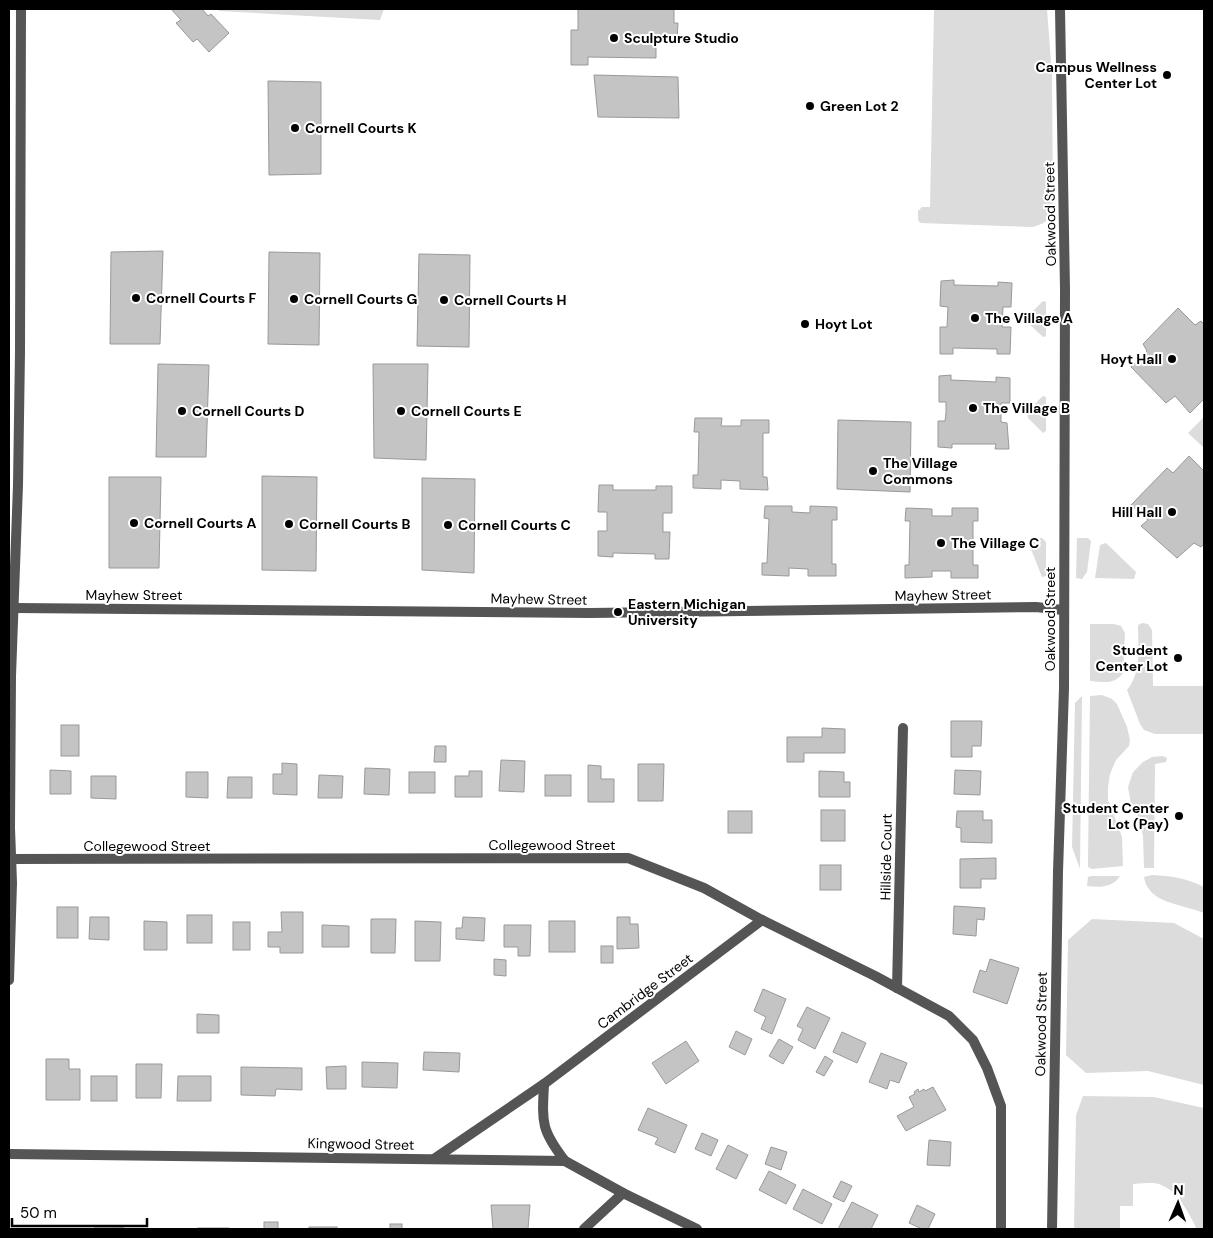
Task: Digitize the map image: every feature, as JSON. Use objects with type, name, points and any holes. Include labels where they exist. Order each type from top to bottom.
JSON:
[{"type":"street","points":[[9,980],[12,883],[10,859],[11,685],[14,608],[21,9]]},
{"type":"street","name":"Oakwood Street","points":[[1052,1229],[1058,882],[1064,688],[1065,290],[1060,9]]},
{"type":"street","name":"Mayhew Street","points":[[14,608],[590,613],[1029,608],[1063,610]]},
{"type":"street","name":"Hillside Court","points":[[897,988],[903,728]]},
{"type":"street","name":"Collegewood Street","points":[[10,859],[628,858],[704,888],[762,920],[949,1016],[973,1040],[1001,1106],[1001,1229]]},
{"type":"street","name":"Cambridge Street","points":[[434,1159],[544,1084],[762,920]]},
{"type":"street","points":[[544,1084],[543,1115],[546,1133],[565,1161]]},
{"type":"street","name":"Kingwood Street","points":[[9,1154],[565,1161],[623,1193],[697,1229]]},
{"type":"street","points":[[584,1229],[623,1193]]},
{"type":"shaded area","points":[[216,9],[384,9],[380,20],[220,11]]},
{"type":"shaded area","points":[[934,9],[1047,9],[1052,75],[1053,203],[1050,216],[1046,221],[1033,227],[920,223],[918,220],[918,211],[922,207],[930,207]]},
{"type":"shaded area","points":[[1043,301],[1046,302],[1046,336],[1043,337],[1028,323],[1028,316]]},
{"type":"shaded area","points":[[1043,396],[1046,397],[1046,431],[1043,433],[1028,418],[1027,411]]},
{"type":"shaded area","points":[[1204,417],[1204,448],[1188,433]]},
{"type":"shaded area","points":[[1033,538],[1042,538],[1046,542],[1046,576],[1042,577],[1029,544]]},
{"type":"shaded area","points":[[1077,538],[1088,538],[1091,541],[1087,572],[1082,579],[1076,578]]},
{"type":"shaded area","points":[[1106,543],[1136,572],[1134,579],[1095,578],[1100,545]]},
{"type":"shaded area","points":[[1142,623],[1148,624],[1152,630],[1153,686],[1204,686],[1204,734],[1155,734],[1144,730],[1140,724],[1127,690],[1132,683],[1137,667],[1138,625]]},
{"type":"shaded area","points":[[1090,624],[1114,624],[1121,626],[1125,633],[1123,673],[1112,681],[1090,681]]},
{"type":"shaded area","points":[[1102,695],[1112,699],[1117,704],[1127,727],[1130,740],[1129,746],[1116,760],[1110,774],[1108,787],[1108,800],[1122,837],[1123,866],[1092,869],[1088,867],[1090,696]]},
{"type":"shaded area","points":[[1082,696],[1080,869],[1072,847],[1075,703]]},
{"type":"shaded area","points":[[1163,756],[1167,758],[1166,762],[1155,764],[1154,868],[1144,868],[1143,836],[1139,818],[1131,804],[1128,787],[1133,772],[1143,762],[1152,757]]},
{"type":"shaded area","points":[[1152,875],[1191,881],[1204,887],[1204,913],[1168,902],[1152,893],[1144,877]]},
{"type":"shaded area","points":[[1120,876],[1110,885],[1097,887],[1087,886],[1088,877]]},
{"type":"shaded area","points":[[1092,919],[1174,923],[1204,939],[1204,1085],[1148,1071],[1086,1073],[1066,1055],[1068,940]]},
{"type":"shaded area","points":[[1083,1096],[1154,1097],[1204,1108],[1204,1229],[1197,1229],[1185,1208],[1169,1189],[1154,1183],[1141,1183],[1133,1184],[1133,1206],[1120,1206],[1120,1229],[1074,1229],[1076,1115]]},
{"type":"building","points":[[171,9],[202,9],[208,16],[211,14],[229,33],[209,52],[197,39],[193,42],[176,23],[181,20]]},
{"type":"building","name":"Sculpture Studio","points":[[578,9],[674,9],[674,23],[678,23],[677,40],[665,40],[665,35],[656,35],[656,58],[588,57],[588,65],[571,65],[571,30],[578,30]]},
{"type":"building","points":[[594,75],[678,77],[679,118],[598,117]]},
{"type":"building","name":"Cornell Courts K","points":[[268,81],[321,82],[321,174],[269,175]]},
{"type":"building","name":"Cornell Courts F","points":[[163,251],[160,344],[110,344],[111,252]]},
{"type":"building","name":"Cornell Courts G","points":[[269,252],[320,253],[319,345],[268,344]]},
{"type":"building","name":"Cornell Courts H","points":[[419,254],[470,255],[469,347],[417,346]]},
{"type":"building","name":"The Village A","points":[[954,280],[954,285],[998,286],[998,282],[1012,283],[1011,307],[1003,307],[1002,327],[1011,327],[1010,354],[997,354],[997,349],[953,348],[953,354],[940,354],[940,327],[947,327],[948,307],[940,306],[941,281]]},
{"type":"building","name":"Hoyt Hall","points":[[1178,308],[1195,325],[1201,321],[1204,324],[1204,399],[1190,413],[1175,396],[1166,403],[1131,367],[1147,351],[1143,344]]},
{"type":"building","name":"Cornell Courts D","points":[[158,364],[209,365],[206,457],[156,457]]},
{"type":"building","name":"Cornell Courts E","points":[[373,364],[428,364],[426,460],[374,458]]},
{"type":"building","name":"The Village B","points":[[951,375],[951,380],[996,382],[996,377],[1010,378],[1010,403],[1001,403],[1001,422],[1007,423],[1009,449],[995,449],[996,444],[952,444],[952,448],[938,447],[938,421],[945,421],[946,413],[946,402],[939,402],[939,376]]},
{"type":"building","points":[[695,418],[722,418],[721,426],[741,426],[741,420],[769,420],[769,433],[763,433],[763,477],[767,477],[768,490],[740,489],[740,481],[721,480],[721,489],[693,488],[693,475],[698,475],[699,432],[694,432]]},
{"type":"building","name":"The Village Commons","points":[[838,420],[911,422],[910,492],[837,489]]},
{"type":"building","name":"Hill Hall","points":[[1189,456],[1204,471],[1204,544],[1201,547],[1194,543],[1177,558],[1141,526],[1148,520],[1131,505],[1167,468],[1173,473]]},
{"type":"building","name":"Cornell Courts B","points":[[262,476],[317,477],[316,571],[262,570]]},
{"type":"building","name":"Cornell Courts A","points":[[109,477],[161,477],[159,568],[109,568]]},
{"type":"building","name":"Cornell Courts C","points":[[422,478],[475,479],[474,573],[422,570]]},
{"type":"building","points":[[599,485],[613,485],[613,490],[656,490],[656,486],[672,486],[672,513],[663,513],[663,532],[670,532],[669,559],[655,559],[655,554],[613,553],[613,557],[598,556],[598,531],[607,531],[607,512],[598,512]]},
{"type":"building","points":[[765,506],[792,506],[792,512],[810,513],[810,506],[837,507],[837,520],[832,520],[832,564],[836,564],[836,576],[808,576],[808,569],[789,568],[789,576],[762,575],[762,563],[767,563],[769,519],[764,518]]},
{"type":"building","name":"The Village C","points":[[906,508],[932,509],[932,516],[952,516],[952,508],[978,508],[978,521],[973,521],[973,565],[978,565],[978,578],[951,578],[951,571],[932,571],[932,577],[905,578],[905,565],[909,565],[910,521],[905,521]]},
{"type":"building","points":[[951,721],[982,721],[981,746],[972,746],[972,757],[951,757]]},
{"type":"building","points":[[61,725],[79,725],[79,756],[61,756]]},
{"type":"building","points":[[822,728],[845,729],[845,753],[804,753],[804,762],[787,762],[787,737],[822,737]]},
{"type":"building","points":[[435,746],[446,746],[446,762],[434,762]]},
{"type":"building","points":[[501,760],[525,761],[524,792],[499,791]]},
{"type":"building","points":[[282,763],[297,764],[297,795],[273,794],[273,774],[282,774]]},
{"type":"building","points":[[638,764],[664,764],[663,801],[638,801]]},
{"type":"building","points":[[588,765],[601,766],[601,779],[614,779],[614,802],[588,802]]},
{"type":"building","points":[[365,768],[390,769],[389,795],[364,794]]},
{"type":"building","points":[[50,770],[71,771],[71,794],[50,794]]},
{"type":"building","points":[[955,770],[981,771],[980,795],[954,794]]},
{"type":"building","points":[[469,771],[482,771],[482,797],[455,797],[455,776],[469,776]]},
{"type":"building","points":[[819,771],[844,772],[844,782],[850,782],[850,797],[819,797]]},
{"type":"building","points":[[186,772],[208,772],[208,798],[186,797]]},
{"type":"building","points":[[409,772],[435,772],[435,793],[409,793]]},
{"type":"building","points":[[319,775],[343,776],[342,798],[318,798]]},
{"type":"building","points":[[545,775],[571,775],[571,796],[545,796]]},
{"type":"building","points":[[91,776],[116,776],[116,799],[91,798]]},
{"type":"building","points":[[228,777],[252,777],[252,798],[227,798]]},
{"type":"building","points":[[821,810],[845,810],[845,841],[821,841]]},
{"type":"building","points":[[728,811],[752,811],[752,833],[728,833]]},
{"type":"building","points":[[957,811],[983,811],[983,820],[992,820],[992,843],[961,842],[961,828],[956,827]]},
{"type":"building","points":[[996,858],[996,879],[981,879],[981,888],[960,888],[960,859]]},
{"type":"building","points":[[820,865],[841,865],[841,890],[820,890]]},
{"type":"building","points":[[954,906],[985,908],[984,920],[977,919],[976,936],[953,934]]},
{"type":"building","points":[[57,907],[78,907],[78,938],[57,938]]},
{"type":"building","points":[[281,912],[303,912],[303,953],[280,953],[280,947],[268,947],[268,932],[282,932]]},
{"type":"building","points":[[187,915],[212,915],[212,943],[187,943]]},
{"type":"building","points":[[90,917],[109,917],[109,940],[89,939]]},
{"type":"building","points":[[463,917],[485,918],[484,941],[456,939],[456,928],[462,928]]},
{"type":"building","points":[[617,917],[630,917],[630,924],[638,924],[639,948],[617,949]]},
{"type":"building","points":[[371,919],[396,919],[395,953],[371,953]]},
{"type":"building","points":[[144,921],[167,922],[167,950],[144,950]]},
{"type":"building","points":[[415,921],[441,922],[440,961],[415,961]]},
{"type":"building","points":[[549,921],[575,921],[575,952],[549,952]]},
{"type":"building","points":[[233,922],[250,922],[250,950],[233,950]]},
{"type":"building","points":[[322,925],[349,926],[349,947],[322,947]]},
{"type":"building","points":[[504,925],[531,925],[530,956],[518,956],[518,947],[504,947]]},
{"type":"building","points":[[601,946],[613,946],[613,963],[601,963]]},
{"type":"building","points":[[494,959],[506,960],[506,976],[494,975]]},
{"type":"building","points":[[990,959],[1019,968],[1007,1004],[973,992],[980,970],[986,972]]},
{"type":"building","points":[[763,989],[786,999],[772,1034],[761,1029],[766,1017],[754,1011]]},
{"type":"building","points":[[807,1007],[830,1018],[815,1049],[798,1040],[803,1029],[797,1026]]},
{"type":"building","points":[[197,1014],[219,1015],[219,1033],[197,1033]]},
{"type":"building","points":[[736,1031],[752,1039],[745,1055],[729,1047]]},
{"type":"building","points":[[842,1032],[866,1043],[857,1063],[833,1052]]},
{"type":"building","points":[[779,1039],[793,1047],[783,1064],[769,1056]]},
{"type":"building","points":[[686,1041],[699,1061],[666,1084],[652,1063]]},
{"type":"building","points":[[424,1052],[460,1053],[459,1072],[423,1070]]},
{"type":"building","points":[[881,1053],[907,1063],[899,1083],[890,1080],[887,1089],[869,1082]]},
{"type":"building","points":[[825,1056],[833,1061],[824,1076],[816,1072]]},
{"type":"building","points":[[46,1059],[69,1059],[69,1069],[80,1069],[80,1100],[46,1100]]},
{"type":"building","points":[[362,1062],[398,1063],[397,1088],[362,1087]]},
{"type":"building","points":[[136,1064],[162,1064],[161,1098],[136,1098]]},
{"type":"building","points":[[346,1066],[346,1089],[327,1089],[326,1067]]},
{"type":"building","points":[[241,1067],[302,1068],[302,1090],[276,1089],[275,1096],[241,1095]]},
{"type":"building","points":[[91,1076],[117,1076],[117,1101],[91,1101]]},
{"type":"building","points":[[178,1076],[211,1076],[211,1101],[177,1101]]},
{"type":"building","points":[[933,1087],[946,1110],[906,1131],[897,1116],[914,1107],[909,1097],[915,1094],[914,1092],[918,1089],[919,1092]]},
{"type":"building","points":[[648,1108],[687,1125],[675,1153],[655,1144],[658,1138],[638,1130]]},
{"type":"building","points":[[702,1133],[718,1140],[711,1156],[695,1149]]},
{"type":"building","points":[[929,1140],[951,1142],[950,1166],[927,1165]]},
{"type":"building","points":[[728,1145],[748,1155],[736,1179],[716,1169]]},
{"type":"building","points":[[771,1147],[787,1152],[781,1170],[765,1164]]},
{"type":"building","points":[[769,1171],[796,1185],[786,1204],[759,1190]]},
{"type":"building","points":[[841,1181],[852,1186],[844,1202],[833,1197]]},
{"type":"building","points":[[803,1189],[832,1204],[822,1224],[793,1209]]},
{"type":"building","points":[[852,1202],[878,1215],[871,1229],[838,1229]]},
{"type":"building","points":[[491,1205],[530,1205],[528,1229],[493,1229]]},
{"type":"building","points":[[917,1205],[935,1214],[928,1229],[922,1229],[909,1223]]},
{"type":"building","points":[[264,1222],[278,1222],[278,1229],[264,1229]]},
{"type":"building","points":[[390,1224],[402,1224],[402,1229],[390,1229]]},
{"type":"building","points":[[95,1226],[123,1227],[123,1229],[95,1229]]},
{"type":"building","points":[[309,1227],[337,1227],[337,1229],[309,1229]]},
{"type":"building","points":[[229,1228],[229,1229],[198,1229]]},
{"type":"place","name":"Sculpture Studio","points":[[614,38]]},
{"type":"place","name":"Campus Wellness Center Lot","points":[[1167,75]]},
{"type":"place","name":"Green Lot 2","points":[[810,106]]},
{"type":"place","name":"Cornell Courts K","points":[[295,128]]},
{"type":"place","name":"Cornell Courts F","points":[[136,298]]},
{"type":"place","name":"Cornell Courts G","points":[[294,299]]},
{"type":"place","name":"Cornell Courts H","points":[[444,300]]},
{"type":"place","name":"The Village A","points":[[975,318]]},
{"type":"place","name":"Hoyt Lot","points":[[805,324]]},
{"type":"place","name":"Hoyt Hall","points":[[1172,359]]},
{"type":"place","name":"The Village B","points":[[973,408]]},
{"type":"place","name":"Cornell Courts D","points":[[182,411]]},
{"type":"place","name":"Cornell Courts E","points":[[401,411]]},
{"type":"place","name":"The Village Commons","points":[[873,471]]},
{"type":"place","name":"Hill Hall","points":[[1172,512]]},
{"type":"place","name":"Cornell Courts A","points":[[134,523]]},
{"type":"place","name":"Cornell Courts B","points":[[289,524]]},
{"type":"place","name":"Cornell Courts C","points":[[448,525]]},
{"type":"place","name":"The Village C","points":[[941,543]]},
{"type":"place","name":"Eastern Michigan University","points":[[618,612]]},
{"type":"place","name":"Student Center Lot","points":[[1178,658]]},
{"type":"place","name":"Student Center Lot (Pay)","points":[[1179,816]]}]
